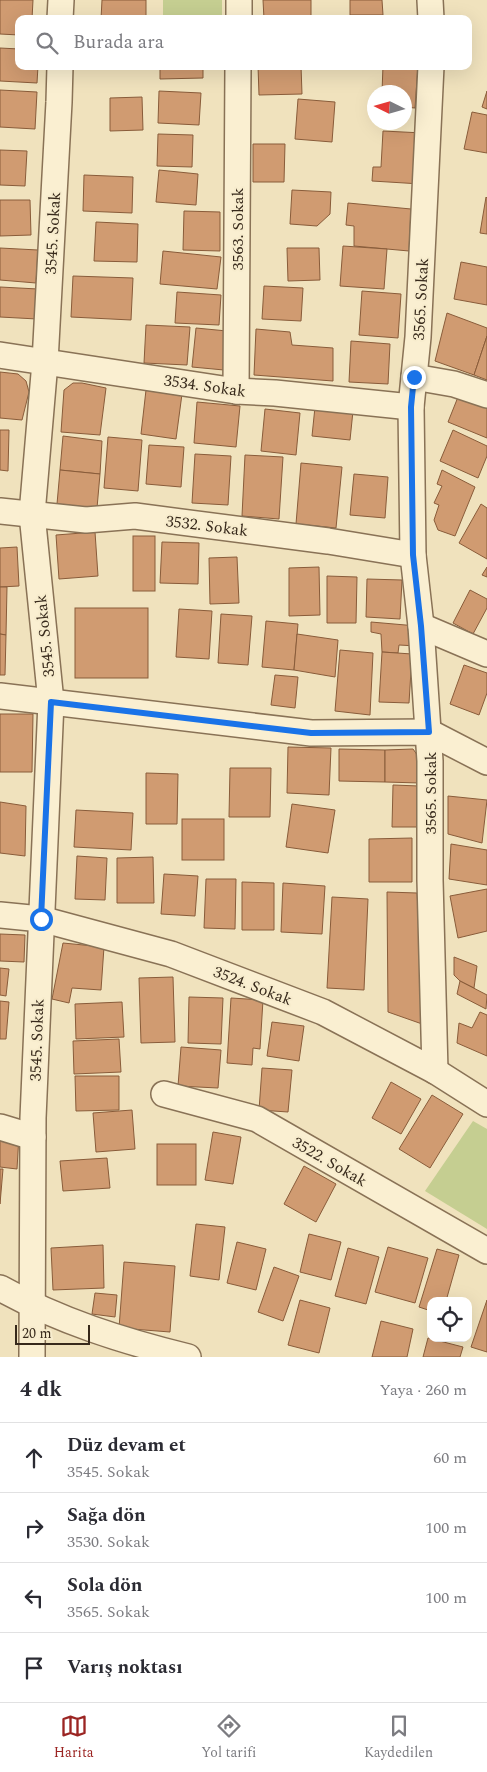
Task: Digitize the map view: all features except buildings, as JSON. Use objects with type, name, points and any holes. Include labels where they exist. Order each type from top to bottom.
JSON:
[{"type":"street","points":[[60,15],[61,0]]},
{"type":"street","points":[[239,0],[239,15]]},
{"type":"street","points":[[430,0],[431,15]]},
{"type":"street","name":"3545. Sokak","points":[[32,1357],[33,1137],[51,702],[32,514],[45,362],[60,70]]},
{"type":"street","name":"3563. Sokak","points":[[236,391],[238,70]]},
{"type":"street","name":"3565. Sokak","points":[[431,70],[418,337],[411,407],[413,555],[421,626],[429,732],[430,880],[435,1071]]},
{"type":"street","name":"3534. Sokak","points":[[0,356],[236,391],[275,392],[411,407]]},
{"type":"street","points":[[414,377],[454,384],[487,395]]},
{"type":"street","name":"3532. Sokak","points":[[0,511],[86,520],[135,516],[328,541],[413,555]]},
{"type":"street","points":[[421,626],[487,654]]},
{"type":"street","points":[[0,696],[311,733],[429,732],[487,762]]},
{"type":"street","name":"3524. Sokak","points":[[0,915],[41,919],[170,954],[323,1012],[435,1071],[487,1104]]},
{"type":"street","name":"3522. Sokak","points":[[164,1094],[257,1120],[487,1250]]},
{"type":"street","points":[[0,1127],[33,1137]]},
{"type":"street","points":[[0,1288],[33,1306],[133,1344],[188,1357]]},
{"type":"green space","points":[[163,0],[222,0],[222,15],[163,15]]},
{"type":"green space","points":[[473,1121],[487,1129],[487,1229],[425,1191]]},
{"type":"route","points":[[41,919],[51,702],[311,733],[429,732],[421,626],[413,555],[411,407],[414,377]]}]
